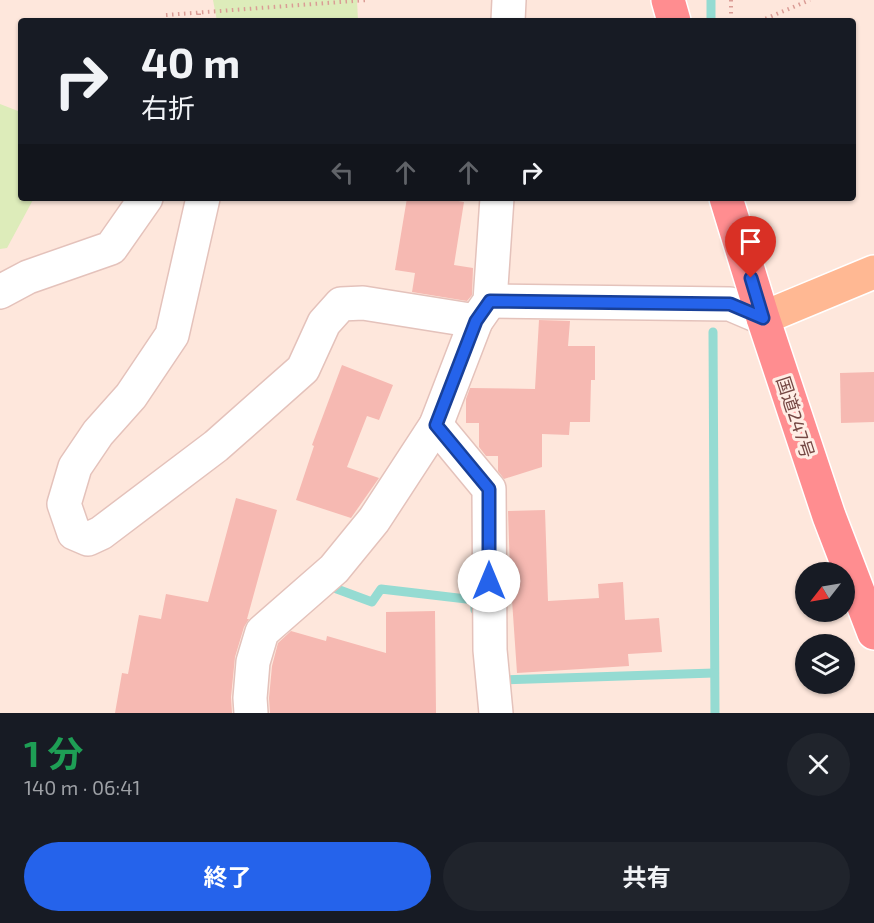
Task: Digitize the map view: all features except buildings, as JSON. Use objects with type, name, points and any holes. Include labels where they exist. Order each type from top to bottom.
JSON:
[{"type":"highway","points":[[668,0],[673,18]]},
{"type":"highway","name":"国道247号","points":[[727,201],[828,516],[874,633]]},
{"type":"main road","points":[[763,318],[874,272]]},
{"type":"street","points":[[508,18],[509,0]]},
{"type":"street","points":[[0,292],[28,277],[111,249],[144,201]]},
{"type":"street","points":[[202,201],[172,335],[131,396],[98,433],[75,467],[64,504],[74,533],[88,539],[101,533],[216,446],[303,369],[324,323],[341,304],[363,303],[483,311],[730,304],[763,318]]},
{"type":"street","points":[[251,713],[253,662],[262,632],[334,569],[374,520],[436,425],[483,311],[497,201]]},
{"type":"street","points":[[436,425],[489,489],[490,650],[496,713]]},
{"type":"path","points":[[166,15],[367,0]]},
{"type":"path","points":[[731,0],[731,18]]},
{"type":"path","points":[[767,18],[810,0]]},
{"type":"path","points":[[199,11],[199,18]]},
{"type":"green space","points":[[213,0],[357,0],[358,18],[216,18]]},
{"type":"green space","points":[[0,104],[18,111],[18,201],[32,201],[7,248],[0,249]]},
{"type":"waterway","points":[[711,0],[711,18]]},
{"type":"waterway","points":[[713,332],[715,713]]},
{"type":"waterway","points":[[326,585],[372,602],[381,589],[475,600],[475,610]]},
{"type":"waterway","points":[[498,680],[714,673]]},
{"type":"route","points":[[489,581],[489,489],[436,425],[476,321],[490,301],[730,304],[763,318],[751,278]]}]
